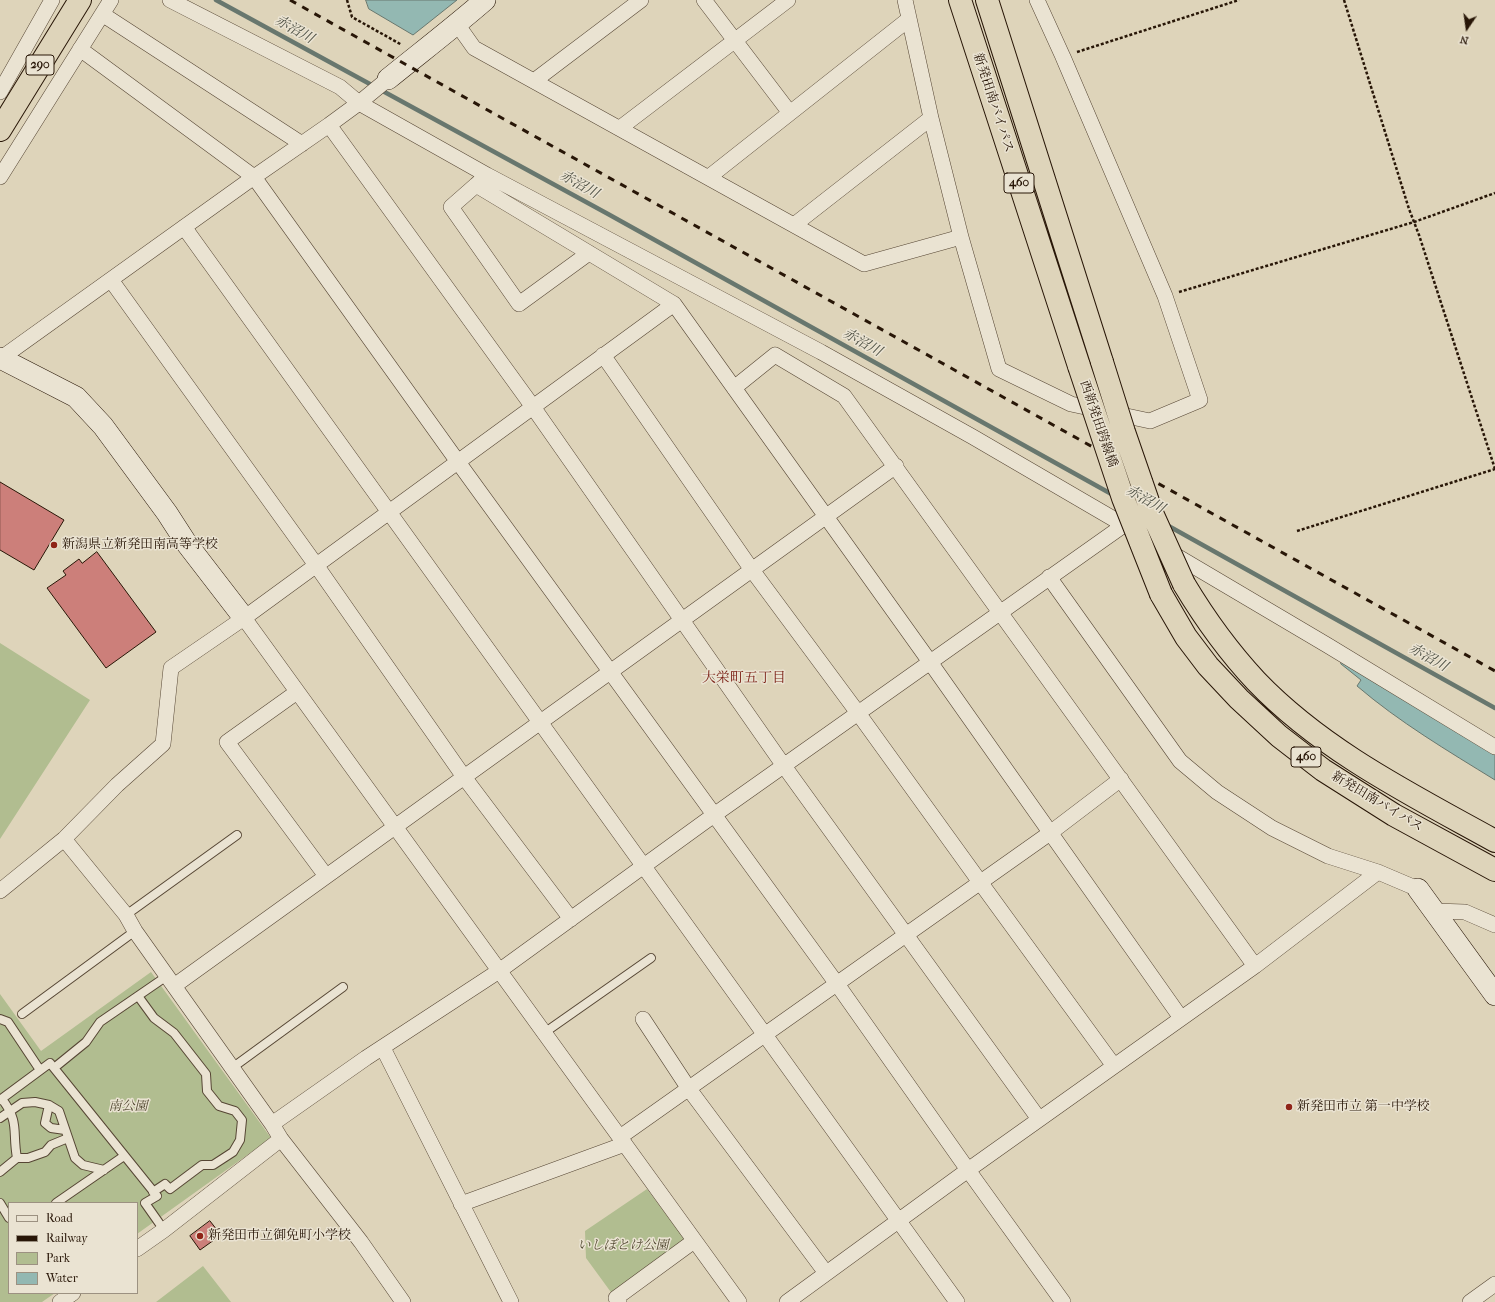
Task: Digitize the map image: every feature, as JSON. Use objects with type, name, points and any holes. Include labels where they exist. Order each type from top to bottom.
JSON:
[{"type":"highway","name":"290","points":[[0,130],[80,0]]},
{"type":"highway","name":"新発田南バイパス","points":[[960,0],[1078,366]]},
{"type":"highway","name":"新発田南バイパス","points":[[987,0],[1102,362]]},
{"type":"highway","name":"西新発田跨線橋","points":[[1102,362],[1152,513],[1184,584]]},
{"type":"highway","name":"西新発田跨線橋","points":[[1078,366],[1123,498],[1161,594]]},
{"type":"highway","name":"新発田南バイパス","points":[[1184,584],[1225,646],[1257,682],[1294,716],[1337,749],[1402,790],[1495,841]]},
{"type":"highway","name":"新発田南バイパス","points":[[1161,594],[1186,637],[1208,666],[1239,700],[1279,736],[1322,770],[1394,815],[1495,870]]},
{"type":"street","points":[[0,92],[52,0]]},
{"type":"street","points":[[0,177],[111,0]]},
{"type":"street","points":[[170,0],[340,87],[359,103],[487,175],[821,352],[1124,525],[1327,645],[1495,747]]},
{"type":"street","points":[[485,0],[359,103],[1,359],[76,397],[103,426],[167,513],[187,544],[244,618],[739,1302]]},
{"type":"street","points":[[534,81],[641,0]]},
{"type":"street","points":[[704,0],[790,113]]},
{"type":"street","points":[[620,128],[788,0]]},
{"type":"street","points":[[905,0],[931,118],[961,237],[999,369],[1071,404],[1150,421],[1200,400],[1165,296],[1063,57],[1037,0]]},
{"type":"street","points":[[102,14],[302,144]]},
{"type":"street","points":[[709,177],[909,19]]},
{"type":"street","points":[[457,24],[474,48],[864,264],[961,237]]},
{"type":"street","points":[[80,49],[254,177],[458,462],[837,984],[968,1170],[1064,1302]]},
{"type":"street","points":[[794,225],[931,118]]},
{"type":"street","points":[[329,125],[533,407],[784,766],[1039,1119]]},
{"type":"street","points":[[487,175],[451,207],[519,304],[589,253]]},
{"type":"street","points":[[476,185],[674,304],[930,662],[1181,1018]]},
{"type":"street","points":[[184,227],[957,1302]]},
{"type":"street","points":[[111,280],[316,565],[464,777],[571,919]]},
{"type":"street","points":[[0,891],[64,839],[118,785],[163,744],[171,668],[244,618],[674,304]]},
{"type":"street","points":[[734,388],[775,355],[844,396],[896,466],[1255,966]]},
{"type":"street","points":[[603,356],[752,570],[858,713],[1114,1066]]},
{"type":"street","points":[[171,981],[326,876],[395,827],[896,466]]},
{"type":"street","points":[[272,1124],[366,1058],[499,970],[714,815],[1124,525]]},
{"type":"street","points":[[1049,577],[1180,761],[1218,792],[1272,828],[1328,856],[1378,872],[1418,889],[1495,995]]},
{"type":"street","points":[[297,692],[228,742],[326,876]]},
{"type":"street","points":[[461,1204],[622,1141],[689,1089],[1050,832],[1121,779]]},
{"type":"street","points":[[64,839],[126,915],[135,931],[272,1124],[281,1139],[361,1242],[403,1302]]},
{"type":"street","points":[[787,1302],[898,1220],[1255,966],[1378,872]]},
{"type":"street","points":[[1434,911],[1465,912],[1495,925]]},
{"type":"street","points":[[643,1019],[689,1089],[826,1273]]},
{"type":"street","points":[[382,1048],[511,1302]]},
{"type":"street","points":[[138,1248],[164,1230],[281,1139]]},
{"type":"street","points":[[619,1302],[616,1298],[694,1241]]},
{"type":"street","points":[[1470,1302],[1495,1284]]},
{"type":"lane","points":[[126,915],[237,835]]},
{"type":"lane","points":[[22,1014],[135,931]]},
{"type":"lane","points":[[544,1033],[651,958]]},
{"type":"lane","points":[[54,1068],[86,1042],[100,1022],[138,996],[171,981]]},
{"type":"lane","points":[[232,1068],[343,988]]},
{"type":"lane","points":[[138,996],[154,1018],[174,1033],[206,1074],[207,1091],[219,1106],[235,1111],[242,1120],[240,1140],[233,1152],[213,1165],[202,1165],[170,1189],[165,1184],[153,1192]]},
{"type":"lane","points":[[0,1019],[8,1022],[40,1070]]},
{"type":"lane","points":[[17,1158],[15,1147],[16,1126],[10,1110],[1,1100],[50,1063],[156,1196],[145,1203],[164,1230]]},
{"type":"lane","points":[[0,1118],[22,1103],[35,1102],[49,1105],[59,1111],[75,1158],[83,1165],[104,1170]]},
{"type":"lane","points":[[49,1105],[45,1122],[51,1128],[65,1130]]},
{"type":"lane","points":[[1,1170],[17,1158],[28,1158],[45,1152],[51,1146],[68,1138]]},
{"type":"lane","points":[[57,1202],[124,1156]]},
{"type":"lane","points":[[0,1203],[8,1216]]},
{"type":"path","points":[[347,0],[352,17],[418,54]]},
{"type":"path","points":[[1063,57],[1239,0]]},
{"type":"path","points":[[1297,530],[1495,469],[1414,222],[1344,0]]},
{"type":"path","points":[[1165,296],[1414,222],[1495,193]]},
{"type":"green space","points":[[0,643],[90,700],[0,839]]},
{"type":"green space","name":"南公園","points":[[151,972],[271,1138],[138,1233],[138,1202],[8,1202],[8,1294],[54,1294],[42,1302],[0,1302],[0,994],[41,1051]]},
{"type":"green space","name":"いしぼとけ公園","points":[[647,1189],[686,1241],[613,1295],[586,1258],[585,1231]]},
{"type":"green space","points":[[203,1266],[231,1302],[156,1302]]},
{"type":"water","points":[[366,0],[457,0],[413,35],[369,9]]},
{"type":"water","points":[[1342,659],[1495,746],[1495,780],[1424,736],[1373,699],[1357,686],[1361,680],[1341,664]]},
{"type":"building","points":[[0,482],[64,520],[34,570],[0,550]]},
{"type":"building","points":[[97,552],[156,632],[106,668],[47,588],[66,575],[63,571],[79,559],[82,563]]},
{"type":"building","points":[[210,1221],[221,1235],[200,1250],[190,1236]]},
{"type":"waterway","name":"赤沼川","points":[[216,0],[608,214],[1115,496]]},
{"type":"waterway","name":"赤沼川","points":[[1165,524],[1495,708]]},
{"type":"railway","points":[[290,0],[1495,671]]},
{"type":"place","name":"新潟県立新発田南高等学校","points":[[54,545]]},
{"type":"place","name":"新発田市立 第一中学校","points":[[1289,1107]]},
{"type":"place","name":"新発田市立御免町小学校","points":[[200,1236]]},
{"type":"district","name":"大栄町五丁目","points":[[744,679]]}]
